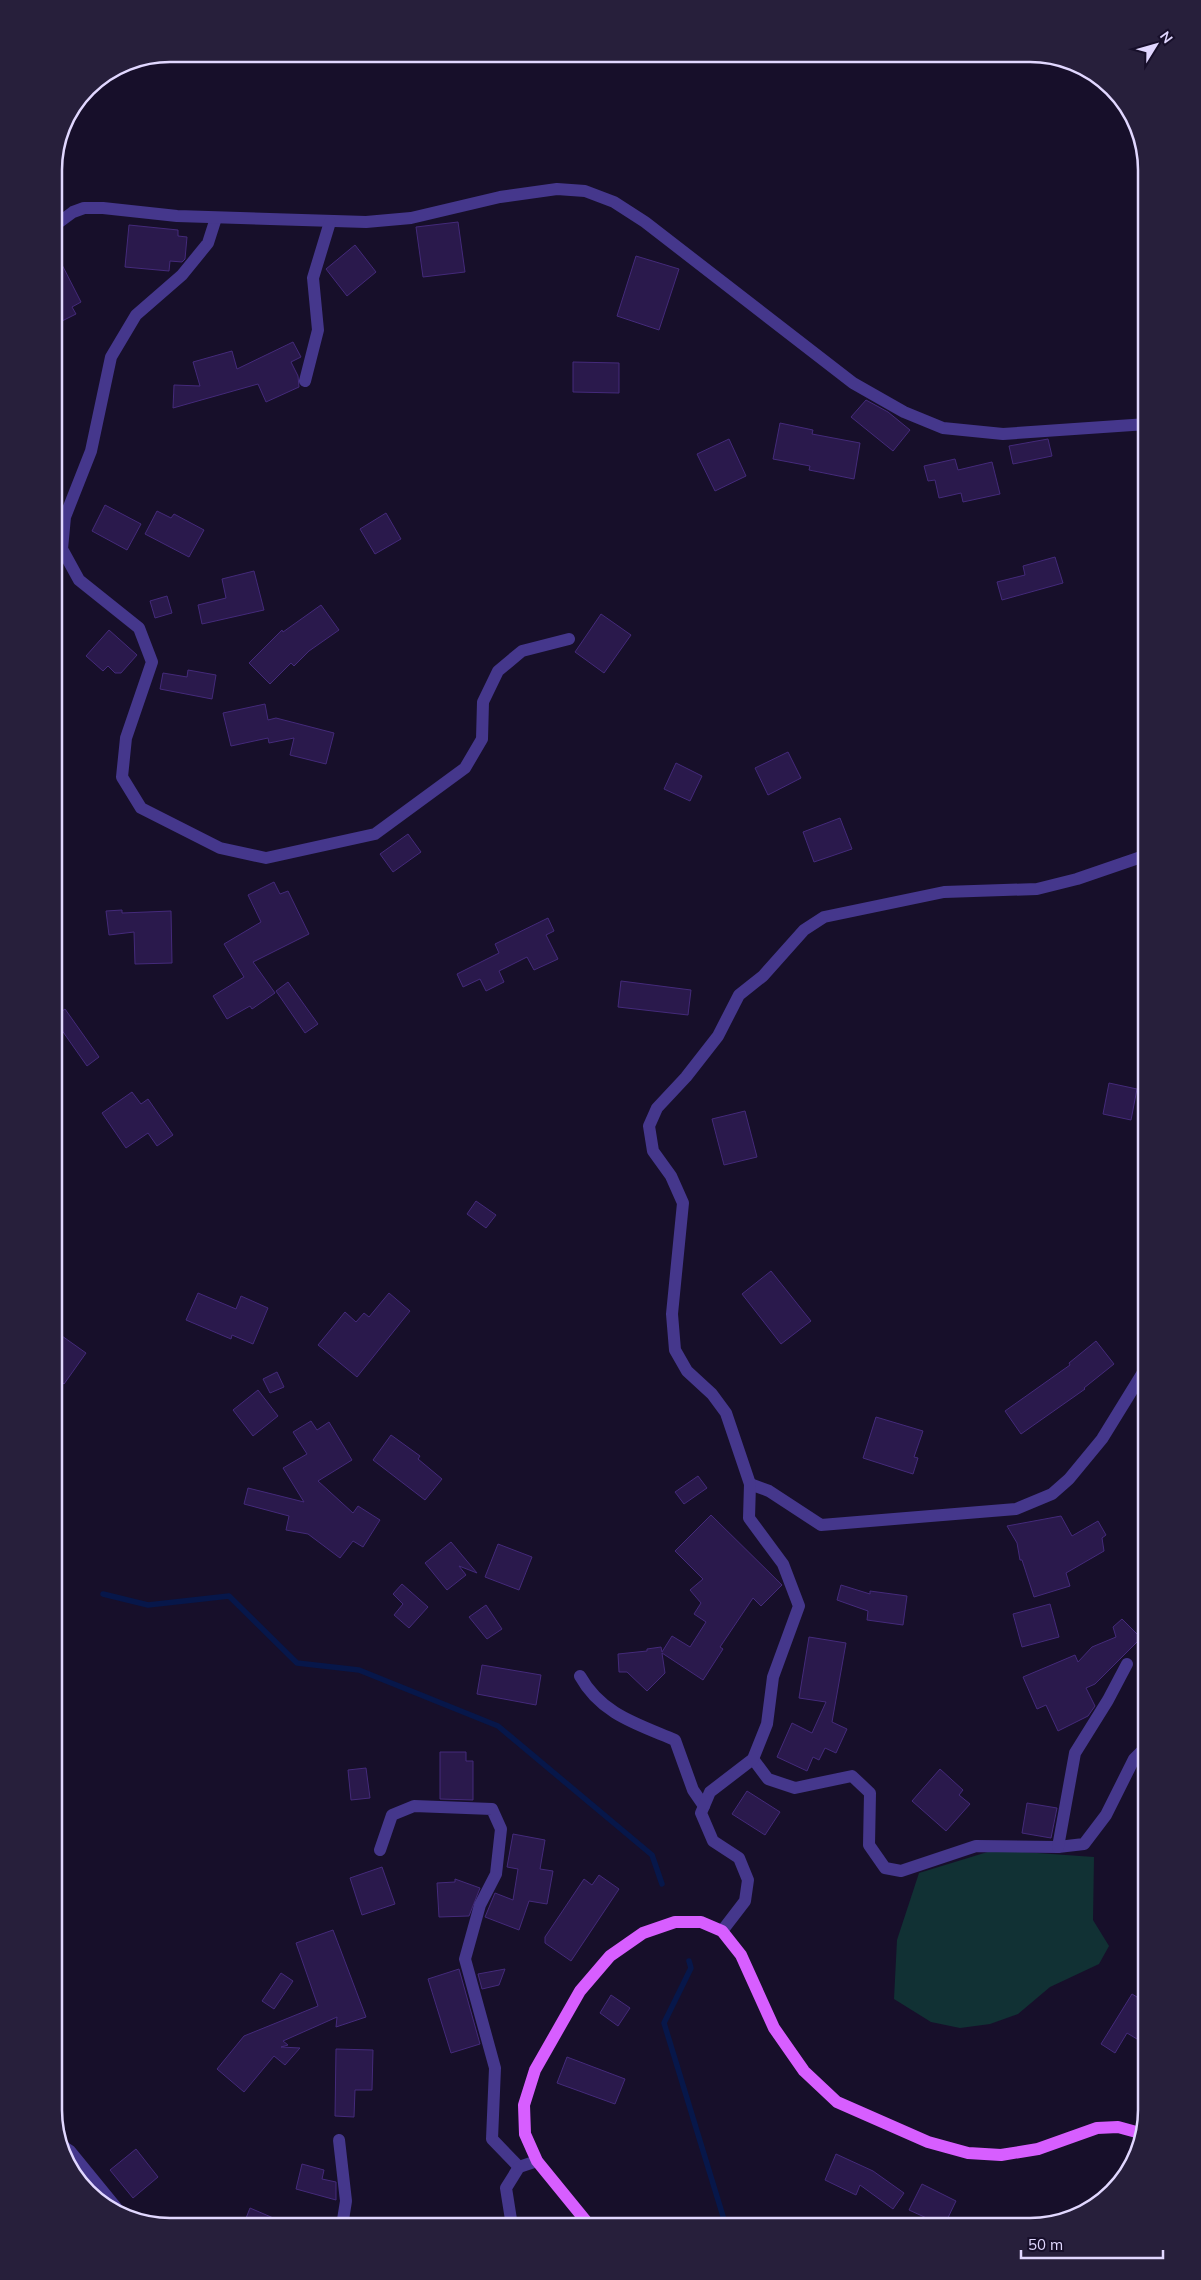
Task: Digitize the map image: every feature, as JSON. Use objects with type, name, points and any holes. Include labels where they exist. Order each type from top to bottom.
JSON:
[{"type":"main road","points":[[583,2217],[537,2161],[525,2134],[524,2105],[535,2070],[580,1991],[610,1956],[643,1934],[675,1922],[701,1922],[722,1931],[741,1955],[774,2028],[804,2071],[838,2102],[928,2142],[968,2153],[1001,2156],[1038,2149],[1097,2128],[1118,2127],[1136,2132]]},
{"type":"street","points":[[63,219],[73,212],[84,208],[103,208],[177,216],[366,222],[411,218],[500,197],[557,189],[586,191],[614,202],[645,222],[852,383],[904,412],[943,428],[1003,434],[1138,425]]},
{"type":"street","points":[[63,540],[65,517],[91,451],[112,357],[136,315],[182,275],[208,242],[216,218]]},
{"type":"street","points":[[305,381],[318,330],[313,278],[330,222]]},
{"type":"street","points":[[63,550],[79,580],[139,628],[152,662],[126,738],[122,777],[141,808],[220,848],[266,858],[375,834],[465,768],[482,738],[483,702],[498,670],[522,651],[569,639]]},
{"type":"street","points":[[722,1931],[745,1901],[748,1880],[739,1858],[713,1841],[701,1813],[710,1792],[753,1759],[767,1724],[773,1677],[799,1606],[783,1564],[749,1518],[750,1484],[726,1413],[712,1394],[687,1371],[675,1350],[672,1314],[683,1202],[671,1176],[653,1151],[649,1126],[657,1108],[686,1077],[718,1036],[739,995],[763,976],[804,930],[824,917],[944,892],[1037,889],[1077,879],[1138,858]]},
{"type":"street","points":[[750,1484],[769,1491],[821,1525],[1016,1509],[1052,1494],[1069,1479],[1102,1439],[1138,1381]]},
{"type":"street","points":[[1058,1847],[1075,1753],[1108,1700],[1127,1664]]},
{"type":"street","points":[[580,1676],[588,1690],[616,1715],[675,1740],[693,1790],[704,1806]]},
{"type":"street","points":[[753,1759],[768,1779],[795,1788],[852,1776],[870,1792],[869,1845],[885,1868],[901,1871],[976,1846],[1058,1847],[1084,1844],[1106,1814],[1134,1759],[1138,1755]]},
{"type":"street","points":[[380,1850],[392,1815],[414,1806],[492,1809],[501,1829],[496,1874],[480,1905],[465,1959],[495,2068],[492,2139],[519,2166]]},
{"type":"street","points":[[339,2140],[346,2201],[343,2217]]},
{"type":"street","points":[[73,2154],[106,2196]]},
{"type":"street","points":[[511,2217],[506,2188],[519,2166],[537,2161]]},
{"type":"green space","points":[[994,1850],[1094,1857],[1093,1920],[1109,1946],[1099,1964],[1050,1987],[1018,2014],[990,2024],[960,2028],[931,2022],[894,1999],[897,1940],[919,1873]]},
{"type":"building","points":[[458,222],[465,272],[423,277],[416,227]]},
{"type":"building","points":[[129,225],[178,230],[178,236],[187,237],[185,259],[182,262],[170,261],[169,271],[125,267]]},
{"type":"building","points":[[355,245],[376,272],[347,296],[326,269]]},
{"type":"building","points":[[636,256],[679,269],[659,330],[617,316]]},
{"type":"building","points":[[63,267],[81,302],[72,307],[76,314],[63,321]]},
{"type":"building","points":[[293,342],[301,357],[291,362],[298,376],[299,387],[266,402],[258,384],[173,408],[174,385],[200,386],[193,362],[232,351],[237,369]]},
{"type":"building","points":[[573,362],[619,363],[619,393],[573,392]]},
{"type":"building","points":[[866,400],[888,412],[910,430],[893,451],[851,417]]},
{"type":"building","points":[[780,423],[813,430],[812,434],[860,443],[854,479],[809,470],[810,466],[773,459]]},
{"type":"building","points":[[729,439],[746,476],[715,491],[697,454]]},
{"type":"building","points":[[1048,439],[1052,456],[1013,464],[1009,446]]},
{"type":"building","points":[[955,459],[958,470],[992,462],[1000,494],[963,502],[961,493],[939,498],[935,480],[928,481],[924,466]]},
{"type":"building","points":[[105,505],[141,524],[127,550],[92,531]]},
{"type":"building","points":[[157,511],[171,518],[174,514],[204,530],[189,557],[145,534]]},
{"type":"building","points":[[386,513],[401,539],[375,554],[360,529]]},
{"type":"building","points":[[1055,557],[1063,583],[1002,600],[997,582],[1025,575],[1023,566]]},
{"type":"building","points":[[254,571],[264,610],[202,624],[198,605],[226,598],[222,579]]},
{"type":"building","points":[[167,596],[172,613],[155,618],[150,601]]},
{"type":"building","points":[[321,605],[339,630],[309,651],[294,666],[291,663],[270,684],[249,663],[282,630],[283,632]]},
{"type":"building","points":[[601,614],[631,635],[604,673],[575,652]]},
{"type":"building","points":[[109,630],[137,655],[121,673],[115,673],[108,666],[103,671],[86,656]]},
{"type":"building","points":[[188,670],[216,675],[212,699],[160,689],[163,673],[187,677]]},
{"type":"building","points":[[265,704],[268,720],[276,718],[334,733],[326,764],[290,755],[294,738],[269,743],[268,738],[231,746],[223,713]]},
{"type":"building","points":[[788,752],[801,778],[768,795],[755,768]]},
{"type":"building","points":[[676,763],[702,776],[690,801],[664,789]]},
{"type":"building","points":[[840,818],[852,849],[814,862],[803,832]]},
{"type":"building","points":[[408,834],[421,852],[393,872],[380,854]]},
{"type":"building","points":[[274,882],[280,894],[288,891],[309,934],[253,962],[275,993],[252,1009],[250,1006],[227,1019],[213,996],[244,977],[224,944],[261,922],[248,895]]},
{"type":"building","points":[[122,910],[122,913],[171,911],[172,963],[135,964],[134,932],[109,935],[106,911]]},
{"type":"building","points":[[548,918],[554,931],[546,935],[558,959],[534,970],[527,957],[499,971],[504,982],[486,991],[480,979],[463,987],[457,974],[499,953],[495,944]]},
{"type":"building","points":[[621,981],[691,990],[688,1015],[618,1007]]},
{"type":"building","points":[[288,982],[318,1024],[305,1033],[276,991]]},
{"type":"building","points":[[65,1009],[99,1057],[87,1066],[63,1031],[63,1011]]},
{"type":"building","points":[[1109,1083],[1137,1089],[1131,1120],[1103,1114]]},
{"type":"building","points":[[132,1092],[141,1104],[148,1099],[173,1135],[157,1146],[148,1133],[126,1148],[102,1113]]},
{"type":"building","points":[[745,1111],[757,1157],[724,1165],[712,1119]]},
{"type":"building","points":[[476,1201],[496,1215],[486,1228],[467,1214]]},
{"type":"building","points":[[771,1271],[811,1321],[781,1344],[742,1294]]},
{"type":"building","points":[[198,1293],[236,1309],[241,1296],[268,1308],[253,1344],[232,1335],[231,1339],[186,1320]]},
{"type":"building","points":[[389,1293],[410,1311],[357,1377],[318,1345],[345,1312],[356,1322],[364,1313],[369,1317]]},
{"type":"building","points":[[62,1336],[86,1353],[64,1384],[62,1383]]},
{"type":"building","points":[[1096,1341],[1114,1364],[1085,1389],[1021,1434],[1005,1411],[1070,1365],[1069,1363]]},
{"type":"building","points":[[277,1372],[284,1387],[270,1393],[263,1379]]},
{"type":"building","points":[[258,1390],[278,1416],[253,1436],[233,1410]]},
{"type":"building","points":[[876,1417],[923,1431],[914,1457],[918,1458],[913,1474],[863,1458]]},
{"type":"building","points":[[311,1421],[317,1430],[329,1422],[352,1460],[318,1481],[353,1513],[358,1506],[380,1520],[363,1547],[353,1541],[340,1558],[308,1534],[286,1530],[289,1516],[244,1504],[248,1488],[304,1502],[283,1468],[307,1454],[293,1432]]},
{"type":"building","points":[[391,1435],[420,1456],[418,1459],[442,1479],[425,1500],[373,1460]]},
{"type":"building","points":[[698,1476],[707,1488],[684,1504],[675,1492]]},
{"type":"building","points":[[711,1515],[782,1585],[761,1606],[753,1598],[720,1647],[723,1649],[703,1680],[662,1653],[665,1673],[647,1691],[627,1672],[619,1672],[618,1654],[647,1651],[647,1649],[661,1647],[662,1652],[672,1636],[690,1647],[706,1622],[694,1614],[701,1603],[690,1590],[703,1579],[675,1551]]},
{"type":"building","points":[[1061,1516],[1072,1536],[1098,1521],[1106,1535],[1102,1538],[1104,1551],[1066,1573],[1070,1586],[1034,1597],[1022,1560],[1020,1560],[1017,1543],[1007,1526]]},
{"type":"building","points":[[451,1542],[477,1573],[459,1566],[466,1575],[447,1590],[425,1563]]},
{"type":"building","points":[[498,1544],[532,1557],[519,1590],[485,1577]]},
{"type":"building","points":[[402,1584],[428,1607],[409,1628],[394,1615],[403,1604],[393,1594]]},
{"type":"building","points":[[841,1585],[870,1594],[870,1591],[907,1596],[903,1625],[867,1620],[868,1611],[837,1600]]},
{"type":"building","points":[[1050,1604],[1059,1637],[1022,1647],[1013,1614]]},
{"type":"building","points":[[486,1605],[502,1629],[487,1639],[469,1617]]},
{"type":"building","points":[[1122,1619],[1138,1635],[1138,1641],[1095,1684],[1086,1688],[1095,1706],[1088,1716],[1058,1731],[1046,1705],[1037,1709],[1023,1677],[1075,1655],[1078,1662],[1092,1647],[1116,1637],[1113,1627]]},
{"type":"building","points":[[809,1637],[846,1643],[832,1722],[847,1729],[836,1753],[825,1748],[819,1760],[813,1757],[807,1771],[777,1757],[792,1723],[812,1733],[826,1702],[799,1698]]},
{"type":"building","points":[[482,1665],[541,1675],[536,1705],[477,1694]]},
{"type":"building","points":[[440,1752],[466,1752],[466,1761],[473,1761],[473,1800],[440,1799]]},
{"type":"building","points":[[366,1768],[370,1798],[351,1800],[348,1770]]},
{"type":"building","points":[[940,1769],[963,1790],[959,1795],[970,1804],[946,1831],[912,1801]]},
{"type":"building","points":[[747,1791],[780,1812],[765,1835],[732,1814]]},
{"type":"building","points":[[1027,1803],[1057,1808],[1051,1838],[1022,1833]]},
{"type":"building","points":[[513,1834],[545,1840],[540,1869],[553,1871],[547,1904],[529,1901],[519,1930],[485,1917],[495,1893],[513,1900],[518,1869],[507,1867]]},
{"type":"building","points":[[382,1867],[395,1904],[362,1915],[350,1878]]},
{"type":"building","points":[[599,1875],[619,1889],[571,1961],[545,1943],[545,1937],[584,1879],[592,1885]]},
{"type":"building","points":[[455,1879],[480,1888],[469,1916],[439,1917],[437,1883],[455,1882]]},
{"type":"building","points":[[333,1930],[366,2017],[336,2027],[337,2017],[283,2041],[288,2045],[281,2047],[300,2048],[285,2065],[274,2056],[244,2092],[217,2069],[244,2036],[318,2006],[296,1943]]},
{"type":"building","points":[[459,1969],[480,2044],[451,2053],[428,1979]]},
{"type":"building","points":[[505,1969],[499,1985],[482,1989],[478,1974]]},
{"type":"building","points":[[281,1973],[293,1981],[274,2009],[262,2001]]},
{"type":"building","points":[[1132,1994],[1138,1998],[1138,2040],[1127,2033],[1115,2053],[1101,2044]]},
{"type":"building","points":[[611,1995],[630,2008],[618,2026],[600,2013]]},
{"type":"building","points":[[336,2049],[373,2050],[372,2090],[355,2090],[354,2117],[335,2116]]},
{"type":"building","points":[[567,2057],[625,2079],[615,2104],[557,2083]]},
{"type":"building","points":[[136,2149],[158,2177],[133,2198],[110,2170]]},
{"type":"building","points":[[836,2154],[873,2171],[904,2193],[893,2209],[860,2185],[856,2195],[825,2180]]},
{"type":"building","points":[[302,2164],[324,2170],[322,2179],[336,2182],[336,2200],[296,2189]]},
{"type":"building","points":[[922,2184],[956,2201],[948,2218],[926,2218],[909,2210]]},
{"type":"building","points":[[250,2208],[271,2217],[246,2217]]},
{"type":"waterway","points":[[103,1594],[148,1605],[229,1596],[297,1663],[359,1670],[498,1726],[652,1855],[662,1884]]},
{"type":"waterway","points":[[689,1961],[691,1968],[664,2023],[723,2218]]}]
